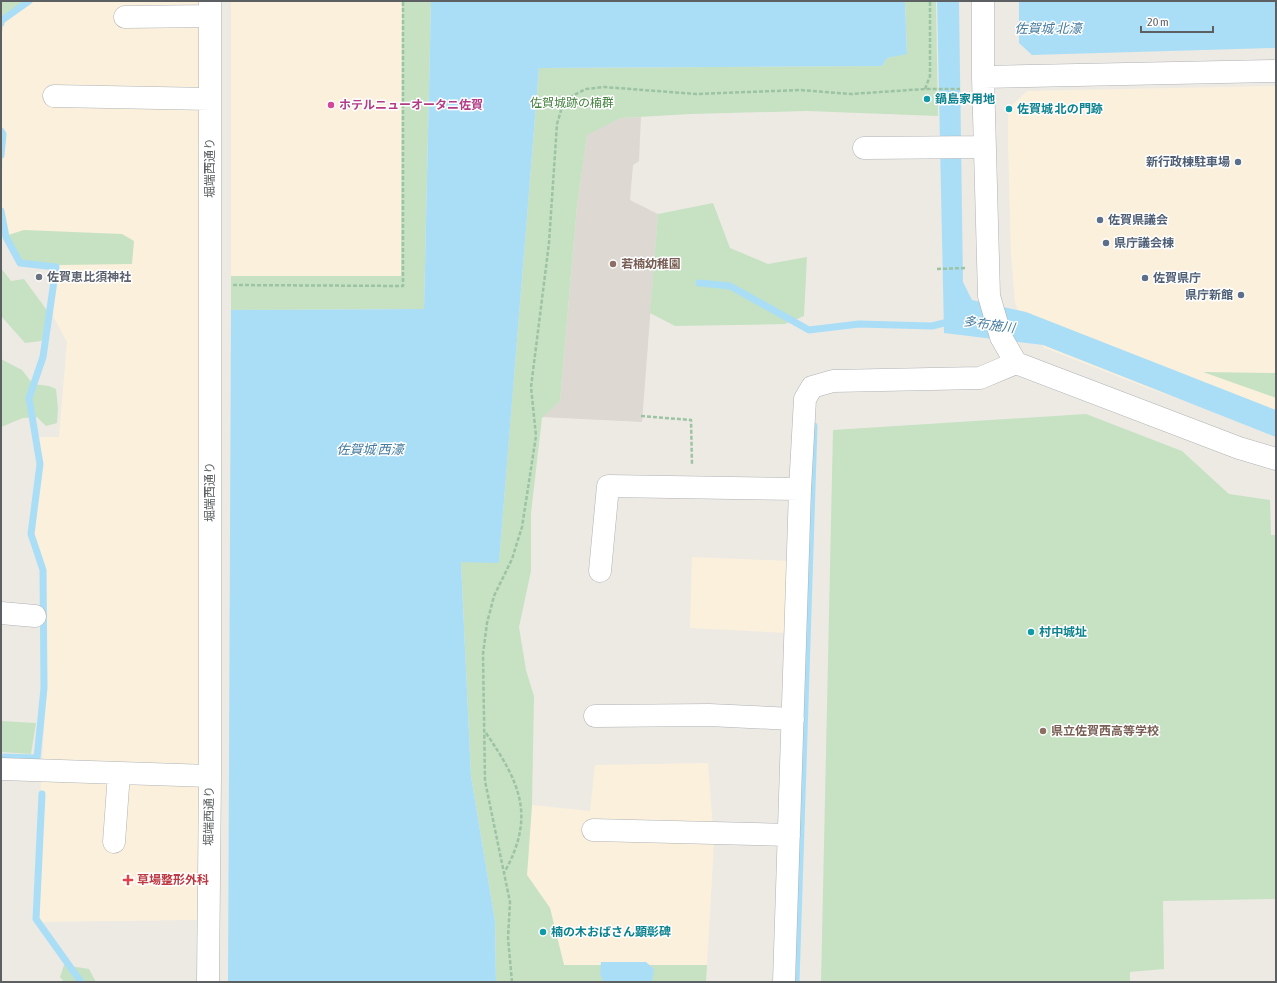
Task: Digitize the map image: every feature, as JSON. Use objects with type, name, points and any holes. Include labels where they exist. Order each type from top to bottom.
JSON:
[{"type":"street","points":[[983,1],[983,77],[977,147],[989,296],[1001,337],[1016,364],[1239,448],[1276,459]]},
{"type":"street","name":"堀端西通り","points":[[208,982],[210,776],[210,9]]},
{"type":"street","points":[[125,17],[210,9]]},
{"type":"street","points":[[983,77],[1276,70]]},
{"type":"street","points":[[54,96],[210,99]]},
{"type":"street","points":[[864,148],[977,147]]},
{"type":"street","points":[[784,982],[800,489],[805,399],[812,387],[833,381],[980,378],[1016,364]]},
{"type":"street","points":[[600,571],[608,486],[800,489]]},
{"type":"street","points":[[1,613],[35,616]]},
{"type":"street","points":[[594,716],[709,715],[793,719]]},
{"type":"street","points":[[1,769],[210,776]]},
{"type":"street","points":[[114,842],[119,773]]},
{"type":"street","points":[[593,830],[789,835]]},
{"type":"path","points":[[210,284],[403,286],[404,1]]},
{"type":"path","points":[[925,89],[930,76],[930,1]]},
{"type":"path","points":[[512,982],[508,938],[510,902],[485,781],[483,654],[487,622],[494,596],[512,559],[522,528],[536,436],[532,387],[549,243],[557,124],[562,107],[572,96],[586,89],[604,87],[696,94],[800,90],[851,94],[925,89],[965,89]]},
{"type":"path","points":[[938,269],[967,268]]},
{"type":"path","points":[[641,416],[691,420],[693,488]]},
{"type":"path","points":[[485,732],[507,764],[520,799],[521,817],[514,855],[504,874]]},
{"type":"shaded area","points":[[32,1],[201,1],[199,766],[42,762],[47,687],[45,570],[33,535],[42,463],[38,437],[59,437],[67,342],[53,316],[59,265],[21,262],[8,235],[1,201],[4,132],[1,127],[1,46],[3,22],[29,5]]},
{"type":"shaded area","name":"ホテルニューオータニ佐賀","points":[[231,1],[402,1],[401,276],[231,276]]},
{"type":"shaded area","name":"佐賀県庁","points":[[1276,86],[1276,433],[1145,387],[1045,348],[1033,337],[1019,315],[1015,302],[1011,254],[1008,144],[1008,118],[1010,107],[1027,91]]},
{"type":"shaded area","name":"若楠幼稚園","points":[[641,117],[639,161],[633,165],[630,200],[658,214],[642,422],[542,417],[560,401],[577,206],[587,134],[621,118]]},
{"type":"shaded area","points":[[692,557],[790,561],[788,633],[690,628]]},
{"type":"shaded area","points":[[708,763],[714,842],[707,965],[564,965],[550,908],[527,875],[532,805],[590,811],[595,765]]},
{"type":"shaded area","points":[[41,780],[199,786],[197,920],[35,922]]},
{"type":"green space","points":[[1,1],[32,1],[29,5],[3,22],[1,46]]},
{"type":"green space","points":[[402,1],[431,1],[424,309],[231,310],[231,276],[401,276]]},
{"type":"green space","name":"佐賀城跡の楠群","points":[[905,1],[936,1],[938,116],[807,111],[690,114],[621,118],[587,135],[577,206],[560,401],[542,418],[531,513],[531,571],[519,627],[526,670],[534,696],[532,805],[527,875],[550,908],[564,965],[707,965],[706,982],[496,982],[495,921],[471,776],[461,562],[499,562],[539,68],[882,66],[887,58],[907,53]]},
{"type":"green space","points":[[713,203],[730,248],[768,264],[807,257],[804,316],[785,324],[675,326],[650,313],[658,214]]},
{"type":"green space","points":[[24,230],[122,234],[134,241],[132,264],[59,265],[21,262],[8,235]]},
{"type":"green space","points":[[1,268],[11,281],[24,279],[46,309],[51,326],[41,341],[25,343],[1,316]]},
{"type":"green space","points":[[1,359],[22,370],[33,384],[49,386],[56,389],[58,408],[57,423],[46,426],[37,417],[23,418],[1,427]]},
{"type":"green space","points":[[1203,372],[1276,373],[1276,398]]},
{"type":"green space","name":"県立佐賀西高等学校","points":[[1086,414],[1182,451],[1229,494],[1270,500],[1271,535],[1276,535],[1276,899],[1163,901],[1164,969],[1130,972],[1130,982],[821,982],[833,430]]},
{"type":"green space","points":[[1,721],[36,723],[31,754],[1,752]]},
{"type":"green space","points":[[64,965],[89,969],[96,982],[64,982],[60,977]]},
{"type":"water","name":"佐賀城 西濠","points":[[431,1],[905,1],[907,54],[887,58],[882,66],[539,68],[499,563],[461,562],[471,776],[495,921],[496,982],[228,982],[231,310],[424,309]]},
{"type":"water","name":"多布施川","points":[[937,1],[959,1],[963,282],[972,300],[1026,312],[1276,410],[1276,437],[1043,345],[944,333]]},
{"type":"water","name":"佐賀城 北濠","points":[[1019,1],[1276,1],[1276,48],[1032,55],[1019,43]]},
{"type":"water","points":[[601,962],[646,962],[654,969],[652,982],[604,982],[600,975]]},
{"type":"waterway","points":[[1,23],[1,21],[29,1]]},
{"type":"waterway","points":[[1,131],[3,134],[1,155]]},
{"type":"waterway","points":[[1,211],[6,237],[20,263],[56,267],[43,357],[29,398],[40,464],[31,534],[43,570],[44,688],[37,758],[1,757]]},
{"type":"waterway","points":[[699,283],[730,286],[809,330],[859,324],[932,326],[952,321]]},
{"type":"waterway","points":[[796,982],[814,426]]},
{"type":"waterway","points":[[42,794],[36,919],[81,982]]},
{"type":"place","name":"鍋島家用地","points":[[927,99]]},
{"type":"place","name":"ホテルニューオータニ佐賀","points":[[331,105]]},
{"type":"place","name":"佐賀城 北の門跡","points":[[1009,109]]},
{"type":"place","name":"新行政棟駐車場","points":[[1238,162]]},
{"type":"place","name":"佐賀県議会","points":[[1100,220]]},
{"type":"place","name":"県庁議会棟","points":[[1106,243]]},
{"type":"place","name":"若楠幼稚園","points":[[613,264]]},
{"type":"place","name":"佐賀恵比須神社","points":[[39,277]]},
{"type":"place","name":"佐賀県庁","points":[[1145,278]]},
{"type":"place","name":"県庁新館","points":[[1241,295]]},
{"type":"place","name":"村中城址","points":[[1031,632]]},
{"type":"place","name":"県立佐賀西高等学校","points":[[1043,731]]},
{"type":"place","name":"草場整形外科","points":[[128,880]]},
{"type":"place","name":"楠の木おばさん顕彰碑","points":[[543,932]]}]
